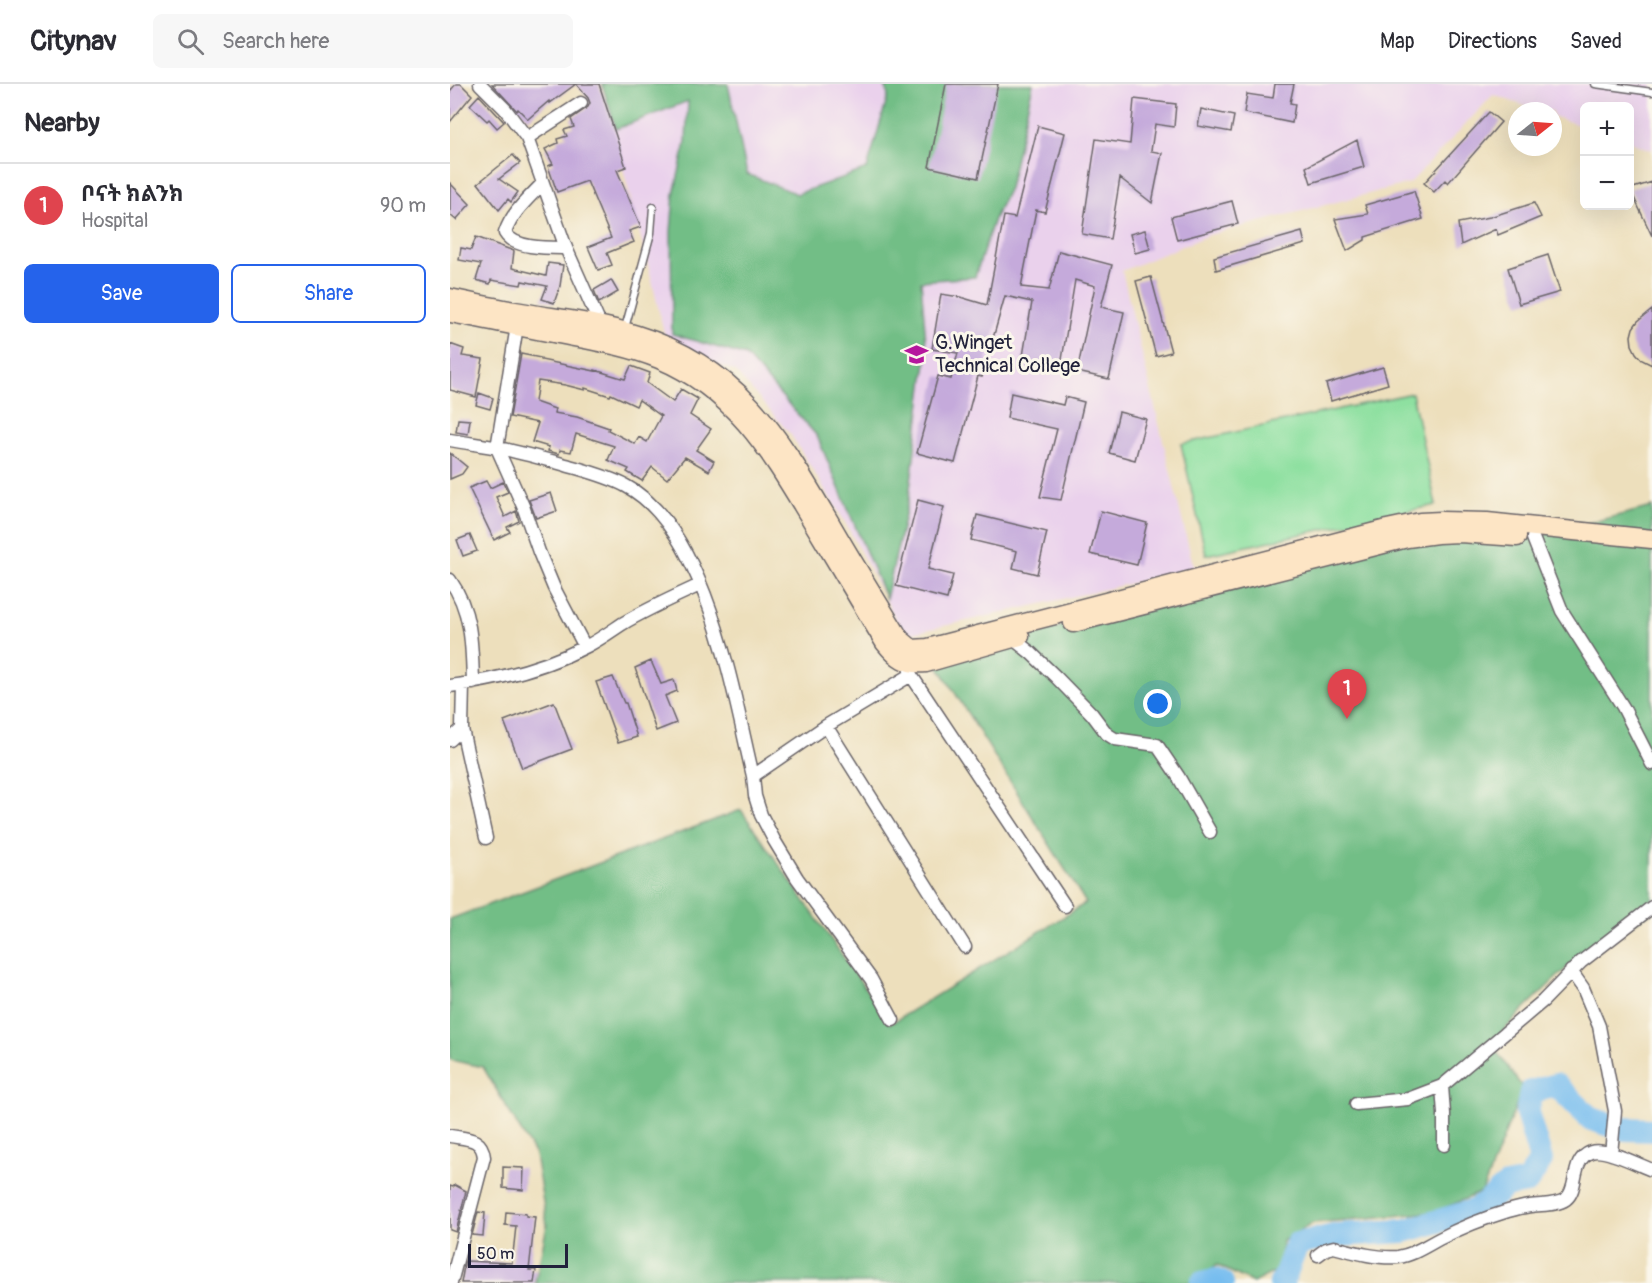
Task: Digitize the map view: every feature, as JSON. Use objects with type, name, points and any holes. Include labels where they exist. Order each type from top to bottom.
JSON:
[{"type":"main road","points":[[450,298],[603,334],[677,368],[713,391],[746,422],[776,462],[885,643],[909,669],[916,664],[1012,638],[1407,538],[1460,533],[1533,538],[1575,536],[1652,539]]},
{"type":"main road","points":[[450,313],[517,326],[603,334],[624,331],[668,346],[698,362],[735,390],[756,410],[790,454],[900,639],[912,649],[928,648],[1349,537],[1420,522],[1476,521],[1652,550]]},
{"type":"street","points":[[480,84],[505,109],[527,138],[566,248],[603,334]]},
{"type":"street","points":[[527,138],[581,103]]},
{"type":"street","points":[[543,183],[519,207],[509,221],[505,233],[508,239],[514,242],[545,248],[566,248]]},
{"type":"street","points":[[517,326],[497,448],[523,506],[554,588],[585,647]]},
{"type":"street","points":[[450,440],[497,448],[613,480],[628,487],[666,522],[678,539],[711,609],[761,815],[797,878],[871,979],[893,1020]]},
{"type":"street","points":[[1533,538],[1562,611],[1623,707],[1652,764]]},
{"type":"street","points":[[450,580],[457,590],[471,633],[462,684],[462,729],[486,838]]},
{"type":"street","points":[[462,684],[511,674],[585,647],[653,607],[700,585]]},
{"type":"street","points":[[1012,638],[1056,677],[1092,714],[1107,734],[1115,739],[1157,745],[1178,776],[1210,832]]},
{"type":"street","points":[[753,776],[909,669],[1065,906]]},
{"type":"street","points":[[826,726],[965,947]]},
{"type":"street","points":[[450,740],[462,729]]},
{"type":"street","points":[[1356,1104],[1408,1099],[1442,1086],[1543,1001],[1571,971],[1652,907]]},
{"type":"street","points":[[1571,971],[1583,988],[1599,1026],[1615,1111],[1611,1154]]},
{"type":"street","points":[[1442,1086],[1444,1145]]},
{"type":"street","points":[[450,1136],[478,1142],[484,1156],[451,1283]]},
{"type":"street","points":[[1318,1256],[1326,1249],[1334,1247],[1388,1258],[1400,1257],[1507,1211],[1565,1200],[1570,1194],[1576,1170],[1585,1156],[1595,1151],[1611,1154],[1652,1170]]},
{"type":"lane","points":[[1595,84],[1652,92]]},
{"type":"lane","points":[[624,331],[651,233],[653,207]]},
{"type":"shaded area","name":"G.Winget Technical College","points":[[601,84],[1652,84],[1652,150],[1634,143],[1634,102],[1580,102],[1580,126],[1562,119],[1562,102],[1514,102],[1493,95],[1410,183],[1209,235],[1122,271],[1194,569],[904,635],[845,522],[791,435],[735,371],[667,345]]},
{"type":"green space","points":[[602,84],[728,84],[747,174],[797,194],[867,169],[888,96],[885,84],[1033,84],[1009,188],[994,219],[975,277],[921,281],[927,354],[909,497],[886,599],[817,436],[746,356],[672,334],[671,232],[674,194],[686,142],[688,101],[616,129]]},
{"type":"green space","points":[[1412,393],[1436,505],[1206,555],[1181,444]]},
{"type":"green space","points":[[1652,507],[1652,912],[1576,959],[1491,1044],[1523,1088],[1482,1192],[1435,1212],[1313,1223],[1283,1241],[1280,1269],[1253,1283],[1217,1265],[1193,1283],[535,1283],[547,1225],[535,1155],[483,1067],[450,1060],[450,919],[741,810],[890,1024],[1086,903],[937,664],[1170,593],[1452,529],[1533,537]]},
{"type":"building","points":[[456,84],[461,84],[472,95],[450,122],[450,91]]},
{"type":"building","points":[[492,84],[576,84],[550,103],[549,101],[528,119],[518,109],[517,111]]},
{"type":"building","points":[[576,84],[599,84],[626,167],[617,170],[641,227],[629,231],[634,242],[607,253],[612,265],[598,270],[588,247],[611,238],[587,181],[557,192],[548,166],[553,164],[545,149],[558,143],[557,139],[567,136],[564,130],[574,127],[571,119],[590,103]]},
{"type":"building","points":[[946,84],[998,84],[978,178],[929,167]]},
{"type":"building","points":[[1275,84],[1294,84],[1290,103],[1295,104],[1292,123],[1244,113],[1247,94],[1273,98]]},
{"type":"building","points":[[479,95],[504,122],[497,128],[470,105]]},
{"type":"building","points":[[1134,99],[1176,104],[1174,127],[1155,124],[1151,151],[1162,153],[1152,203],[1120,178],[1110,239],[1082,234],[1096,139],[1130,144]]},
{"type":"building","points":[[1201,109],[1234,116],[1231,132],[1198,126]]},
{"type":"building","points":[[1489,112],[1501,122],[1448,183],[1445,180],[1434,192],[1424,183]]},
{"type":"building","points":[[1038,126],[1065,133],[1045,212],[1036,210],[1021,287],[1049,290],[1059,251],[1112,265],[1101,307],[1124,312],[1109,379],[1077,372],[1095,286],[1075,280],[1060,372],[1021,368],[1032,302],[1005,296],[982,377],[978,376],[955,463],[917,453],[938,376],[951,379],[958,353],[932,349],[941,294],[987,305],[1004,216],[1015,218]]},
{"type":"building","points":[[1357,140],[1364,167],[1311,183],[1306,167]]},
{"type":"building","points":[[513,155],[520,163],[499,179],[518,192],[511,202],[508,199],[499,210],[478,183]]},
{"type":"building","points":[[1652,182],[1652,236],[1634,198],[1634,188]]},
{"type":"building","points":[[450,183],[470,204],[456,220],[450,215]]},
{"type":"building","points":[[1414,191],[1423,219],[1365,237],[1365,240],[1347,251],[1335,219],[1368,214],[1365,205]]},
{"type":"building","points":[[1232,201],[1238,224],[1177,240],[1171,217]]},
{"type":"building","points":[[1534,203],[1541,217],[1498,235],[1496,229],[1461,245],[1458,223],[1490,217]]},
{"type":"building","points":[[1145,230],[1150,249],[1135,253],[1130,234]]},
{"type":"building","points":[[1302,232],[1305,244],[1216,270],[1214,257]]},
{"type":"building","points":[[476,237],[514,251],[512,268],[546,276],[548,263],[563,265],[560,286],[554,303],[542,299],[547,286],[522,281],[521,285],[491,280],[490,284],[476,280],[481,264],[459,260],[461,248],[471,250]]},
{"type":"building","points":[[1548,255],[1560,292],[1519,304],[1508,268]]},
{"type":"building","points":[[1151,277],[1171,352],[1156,356],[1136,281]]},
{"type":"building","points":[[611,280],[618,292],[599,303],[594,290]]},
{"type":"building","points":[[1652,310],[1652,365],[1642,360],[1636,353],[1631,336],[1638,321]]},
{"type":"building","points":[[450,344],[464,349],[462,356],[483,359],[476,397],[450,390]]},
{"type":"building","points":[[521,354],[625,379],[631,366],[650,373],[647,383],[673,402],[681,389],[698,399],[690,415],[711,429],[696,450],[714,461],[709,471],[685,457],[667,479],[652,467],[642,481],[627,472],[629,469],[608,460],[614,446],[576,434],[571,452],[560,450],[559,454],[548,451],[549,447],[532,442],[538,423],[510,417]],"holes":[[[538,381],[585,390],[585,388],[610,396],[611,394],[636,406],[639,400],[661,416],[647,442],[639,437],[635,444],[608,430],[609,428],[577,417],[554,413],[555,409],[535,402]]]},
{"type":"building","points":[[1383,367],[1388,384],[1331,401],[1326,384]]},
{"type":"building","points":[[479,393],[493,398],[490,409],[476,405]]},
{"type":"building","points":[[1011,393],[1063,405],[1065,397],[1084,402],[1061,500],[1040,497],[1057,429],[1007,418]]},
{"type":"building","points":[[1119,412],[1146,419],[1135,460],[1109,453]]},
{"type":"building","points":[[458,419],[470,420],[468,434],[456,432]]},
{"type":"building","points":[[450,453],[467,467],[462,474],[450,479]]},
{"type":"building","points":[[486,481],[490,488],[503,482],[508,492],[496,497],[505,517],[516,511],[519,521],[507,527],[510,532],[494,540],[469,488]]},
{"type":"building","points":[[551,493],[557,511],[536,518],[529,500]]},
{"type":"building","points":[[918,500],[944,507],[928,569],[953,575],[947,599],[896,586]]},
{"type":"building","points":[[1101,511],[1147,523],[1137,565],[1090,554]]},
{"type":"building","points":[[977,515],[1047,532],[1037,574],[1013,568],[1017,551],[971,540]]},
{"type":"building","points":[[470,535],[477,551],[463,556],[457,540]]},
{"type":"building","points":[[651,661],[661,684],[674,680],[677,691],[665,696],[676,723],[656,731],[635,668]]},
{"type":"building","points":[[613,677],[626,703],[637,737],[618,743],[596,682]]},
{"type":"building","points":[[554,702],[572,749],[522,768],[504,721]]},
{"type":"building","points":[[503,1167],[524,1168],[523,1190],[503,1188]]},
{"type":"building","points":[[455,1185],[466,1191],[456,1232],[450,1230],[450,1186]]},
{"type":"building","points":[[478,1212],[485,1213],[483,1236],[472,1235]]},
{"type":"building","points":[[506,1212],[535,1217],[529,1270],[536,1270],[534,1283],[461,1283],[465,1261],[512,1263],[516,1226],[505,1225]]},
{"type":"waterway","points":[[1281,1283],[1297,1244],[1339,1235],[1404,1231],[1473,1211],[1506,1186],[1527,1182],[1541,1160],[1527,1113],[1531,1092],[1556,1085],[1591,1119],[1624,1129],[1652,1130]]},
{"type":"waterway","points":[[1202,1283],[1215,1280],[1222,1283]]},
{"type":"place","name":"G.Winget Technical College","points":[[917,354]]},
{"type":"place","name":"ቦናት ክልንክ","points":[[1347,719]]}]
